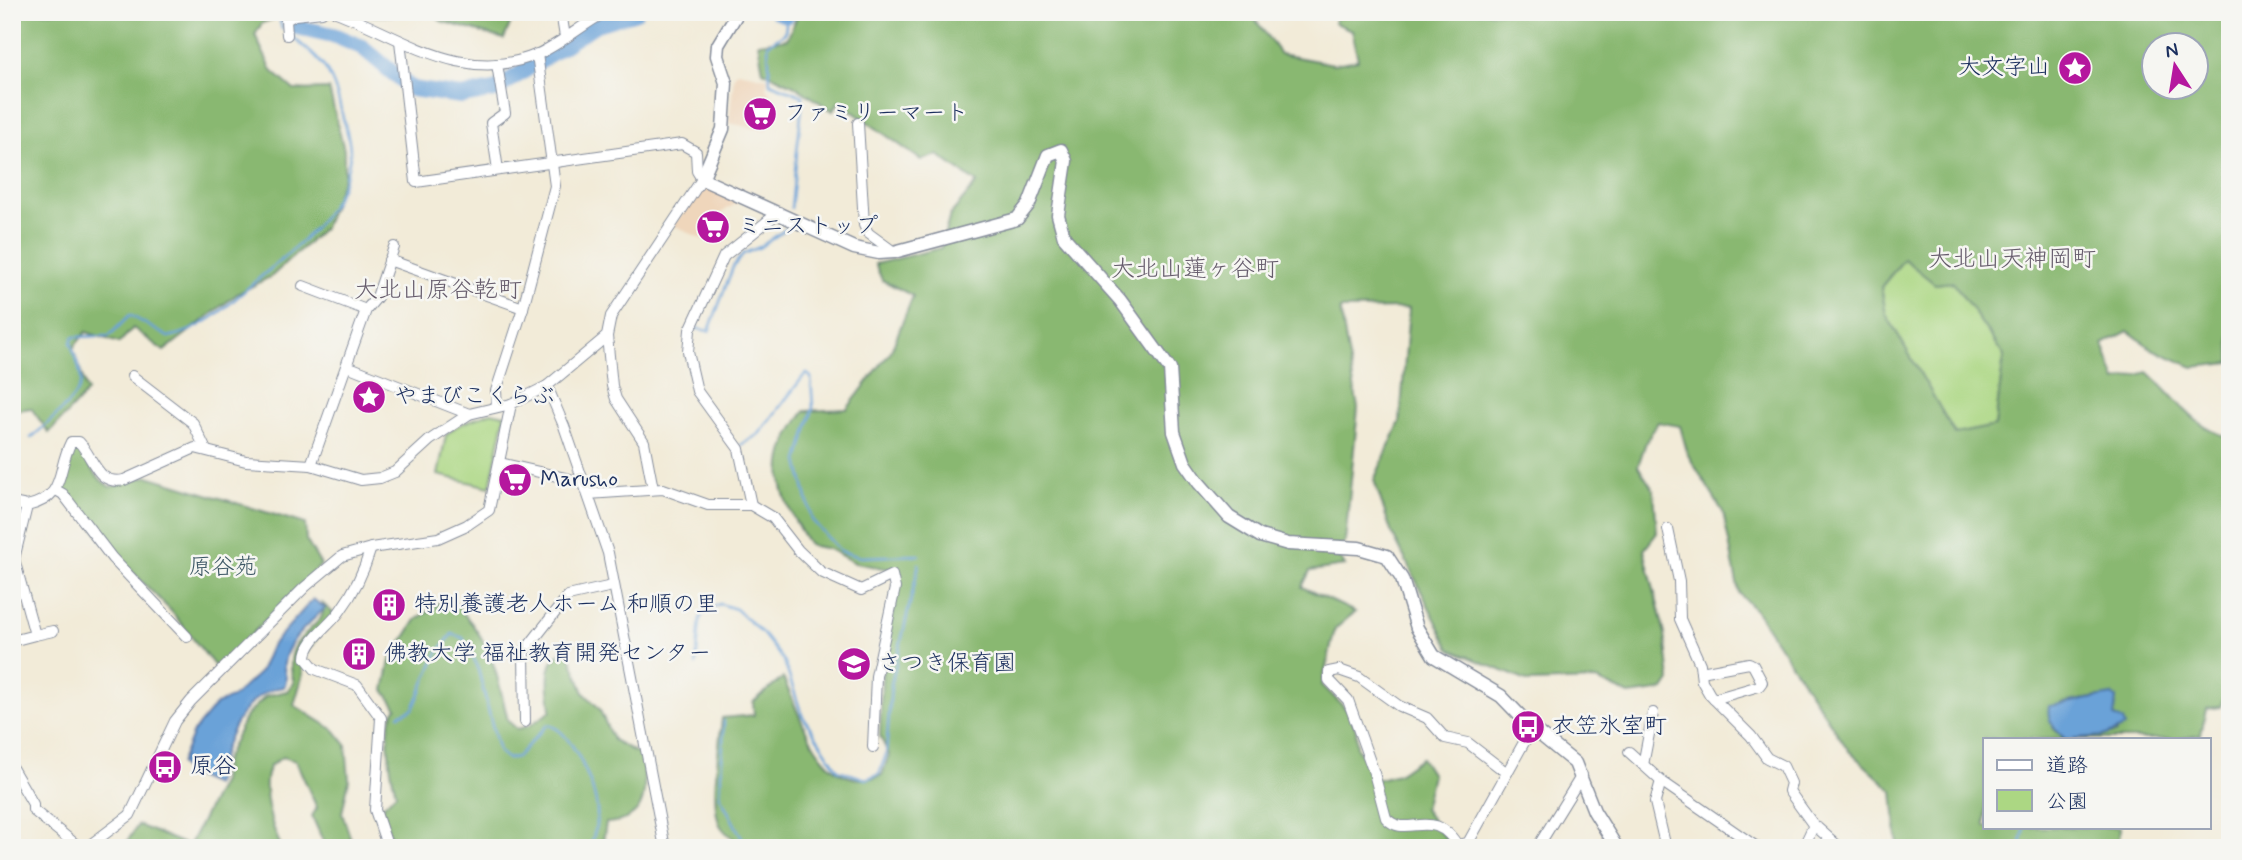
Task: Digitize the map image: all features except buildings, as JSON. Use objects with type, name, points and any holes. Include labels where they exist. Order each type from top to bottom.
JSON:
[{"type":"street","points":[[287,35],[286,20],[295,15],[322,12]]},
{"type":"street","points":[[336,12],[409,47],[481,67],[537,54],[606,12]]},
{"type":"street","points":[[561,12],[565,37]]},
{"type":"street","points":[[653,489],[643,442],[616,399],[612,386],[607,337],[611,316],[702,178],[723,129],[726,83],[717,57],[718,45],[738,12]]},
{"type":"street","points":[[400,41],[416,182],[682,144],[696,152],[697,171],[702,178],[854,248],[879,253],[894,252],[1017,219],[1029,204],[1048,155],[1061,150],[1066,161],[1058,215],[1064,237],[1121,300],[1170,369],[1174,432],[1185,463],[1199,483],[1229,517],[1260,536],[1288,544],[1359,548],[1387,556],[1402,579],[1417,628],[1434,656],[1501,696],[1532,728],[1566,754],[1582,775],[1594,811],[1615,847]]},
{"type":"street","points":[[497,406],[496,391],[523,309],[552,206],[555,186],[537,54]]},
{"type":"street","points":[[497,64],[505,113],[491,123],[498,170]]},
{"type":"street","points":[[858,123],[864,225],[868,233],[894,252]]},
{"type":"street","points":[[751,505],[739,449],[697,391],[688,352],[690,330],[724,256],[779,212]]},
{"type":"street","points":[[311,466],[366,310],[377,297],[394,247]]},
{"type":"street","points":[[389,260],[523,309]]},
{"type":"street","points":[[303,286],[366,310]]},
{"type":"street","points":[[12,503],[27,506],[44,502],[56,490],[69,444],[74,440],[85,448],[99,472],[111,482],[140,474],[184,451],[205,449],[246,461],[311,466],[360,480],[380,478],[395,472],[430,440],[469,414],[511,404],[547,386],[607,337]]},
{"type":"street","points":[[347,366],[469,414]]},
{"type":"street","points":[[132,376],[188,418],[205,449]]},
{"type":"street","points":[[547,386],[608,553],[612,586],[665,848]]},
{"type":"street","points":[[86,848],[130,815],[175,720],[191,701],[327,566],[350,552],[438,538],[489,510],[511,404]]},
{"type":"street","points":[[500,463],[583,482]]},
{"type":"street","points":[[588,495],[625,494],[653,489],[672,491],[708,505],[751,505],[773,518],[798,550],[821,572],[845,584],[861,590],[892,575],[895,589],[876,676],[873,747]]},
{"type":"street","points":[[56,490],[64,494],[112,558],[187,637]]},
{"type":"street","points":[[27,506],[13,559],[35,635]]},
{"type":"street","points":[[1668,529],[1679,581],[1680,619],[1701,671],[1702,681],[1714,699],[1751,736],[1767,758],[1783,766],[1791,783],[1789,791],[1814,825],[1840,848]]},
{"type":"street","points":[[371,548],[356,587],[328,626],[310,644],[306,658],[315,669],[357,685],[381,718],[375,810],[388,848]]},
{"type":"street","points":[[525,722],[524,652],[568,596],[612,586]]},
{"type":"street","points":[[12,603],[25,601]]},
{"type":"street","points":[[12,641],[53,631]]},
{"type":"street","points":[[1701,671],[1749,663],[1753,665],[1762,682],[1759,686],[1714,699]]},
{"type":"street","points":[[1507,773],[1468,743],[1446,738],[1427,718],[1399,706],[1359,677],[1339,670],[1329,672],[1329,680],[1348,700],[1374,773],[1386,818],[1391,824],[1403,826],[1426,823],[1439,826],[1449,832],[1458,846],[1468,843],[1507,773],[1532,728]]},
{"type":"street","points":[[1643,765],[1653,713]]},
{"type":"street","points":[[1629,752],[1661,781],[1758,848]]},
{"type":"street","points":[[12,768],[33,804],[33,810],[80,848]]},
{"type":"street","points":[[1537,848],[1582,775]]},
{"type":"street","points":[[1661,781],[1655,802],[1666,848]]},
{"type":"street","points":[[1804,848],[1814,825]]},
{"type":"street","points":[[12,842],[14,848]]},
{"type":"shaded area","points":[[738,72],[768,78],[766,88],[770,92],[766,131],[729,123],[734,75]]},
{"type":"shaded area","points":[[706,186],[740,201],[721,213],[729,228],[706,241],[673,225]]},
{"type":"green space","points":[[12,12],[281,12],[274,19],[262,23],[255,35],[272,71],[294,90],[329,89],[344,150],[344,176],[324,228],[272,276],[237,294],[164,351],[133,328],[119,343],[86,332],[73,348],[87,392],[49,433],[31,408],[12,411]]},
{"type":"green space","points":[[360,12],[515,12],[504,39],[441,21],[432,13],[374,16]]},
{"type":"green space","points":[[799,12],[1250,12],[1280,54],[1334,64],[1358,60],[1352,30],[1334,23],[1337,12],[2230,12],[2230,363],[2193,367],[2152,349],[2128,331],[2103,344],[2116,381],[2148,372],[2195,419],[2217,433],[2230,437],[2230,694],[2225,694],[2220,707],[2206,709],[2201,735],[2183,738],[2081,738],[2117,733],[2113,711],[2116,698],[2098,697],[2062,703],[2053,728],[2064,738],[1983,738],[1983,828],[2120,828],[2119,841],[2109,844],[2109,848],[2030,844],[2027,848],[1898,848],[1893,791],[1849,751],[1756,611],[1739,593],[1723,512],[1688,455],[1680,426],[1658,422],[1646,442],[1638,466],[1654,491],[1657,533],[1644,550],[1665,634],[1670,681],[1664,690],[1629,695],[1597,680],[1529,682],[1450,649],[1391,531],[1374,480],[1400,422],[1409,308],[1340,309],[1358,408],[1345,542],[1336,551],[1345,566],[1310,571],[1302,587],[1355,612],[1335,629],[1322,685],[1349,712],[1356,729],[1357,748],[1369,765],[1375,780],[1398,774],[1421,758],[1432,775],[1424,809],[1453,848],[740,848],[722,828],[716,807],[716,775],[722,718],[754,715],[753,702],[783,678],[807,733],[830,765],[844,775],[861,779],[882,775],[889,755],[880,736],[882,674],[900,571],[855,563],[829,549],[809,545],[784,494],[781,462],[793,429],[805,411],[847,409],[891,351],[913,296],[882,280],[875,264],[941,248],[950,215],[977,183],[938,155],[921,160],[839,102],[833,111],[793,85],[763,71],[758,43],[787,39]],"holes":[[[1904,259],[1935,284],[1953,282],[2004,356],[1995,426],[1955,434],[1886,314],[1881,287]]]},
{"type":"green space","points":[[1904,259],[1935,284],[1953,282],[2004,356],[1995,426],[1955,434],[1886,314],[1881,287]]},
{"type":"green space","points":[[491,412],[505,415],[490,487],[438,475],[446,435],[457,426]]},
{"type":"green space","name":"原谷苑","points":[[74,447],[78,447],[95,474],[110,487],[148,476],[305,524],[306,540],[321,565],[217,669],[171,611],[113,552],[62,487]]},
{"type":"green space","points":[[448,597],[474,626],[482,640],[495,668],[508,721],[517,729],[529,726],[551,711],[548,678],[552,662],[564,651],[569,653],[584,693],[599,708],[613,740],[642,756],[642,802],[631,816],[606,823],[602,848],[397,848],[382,807],[396,793],[388,736],[392,715],[397,708],[384,690],[390,661],[416,620]]},
{"type":"green space","points":[[323,604],[334,614],[302,659],[303,674],[294,705],[334,730],[346,745],[349,780],[342,813],[354,848],[326,848],[312,816],[317,808],[296,761],[282,757],[270,766],[266,796],[274,830],[282,848],[123,848],[138,825],[189,846],[222,781],[224,762],[246,716],[266,696],[287,691],[294,683],[291,666],[293,652],[298,642],[319,620],[323,613]]},
{"type":"water","points":[[313,599],[325,608],[289,648],[284,664],[284,687],[269,691],[245,710],[229,738],[215,785],[187,773],[180,764],[193,732],[216,704],[232,698],[260,672],[271,646]]},
{"type":"water","points":[[2112,695],[2116,698],[2114,717],[2123,721],[2125,727],[2104,736],[2064,738],[2050,720],[2049,706]]},
{"type":"waterway","points":[[282,29],[280,21],[287,12]]},
{"type":"waterway","points":[[413,12],[425,12]]},
{"type":"waterway","points":[[292,26],[333,35],[362,47],[412,89],[461,96],[495,90],[596,24],[636,12]]},
{"type":"waterway","points":[[777,12],[787,15],[790,12]]},
{"type":"waterway","points":[[787,15],[785,33],[768,44],[770,83],[803,96],[791,208]]},
{"type":"waterway","points":[[31,438],[61,411],[79,388],[80,371],[71,343],[73,337],[109,336],[130,315],[168,337],[193,329],[226,307],[302,241],[339,193],[346,174],[350,145],[335,89],[320,62],[290,35]]},
{"type":"waterway","points":[[694,328],[709,331],[733,267],[743,254],[760,247],[789,227]]},
{"type":"waterway","points":[[741,445],[759,434],[806,373],[811,377],[813,408],[798,461],[812,520],[840,551],[860,557],[919,555]]},
{"type":"waterway","points":[[696,665],[700,619],[705,610],[720,604],[736,609],[762,633],[784,661],[802,715],[838,770],[866,779],[879,774],[886,755],[891,685],[919,564]]},
{"type":"waterway","points":[[399,715],[413,709],[437,654],[452,634],[463,638],[477,665],[499,752],[508,759],[517,757],[547,725],[556,728],[565,736],[581,760],[596,800],[597,820],[590,848]]},
{"type":"waterway","points":[[724,721],[720,796],[747,848]]},
{"type":"waterway","points":[[2020,848],[2025,828]]},
{"type":"place","name":"大文字山","points":[[2075,68]]},
{"type":"place","name":"ファミリーマート","points":[[760,114]]},
{"type":"place","name":"ミニストップ","points":[[713,227]]},
{"type":"place","name":"やまびこくらぶ","points":[[369,397]]},
{"type":"place","name":"Marusho","points":[[515,480]]},
{"type":"place","name":"特別養護老人ホーム 和順の里","points":[[389,605]]},
{"type":"place","name":"佛教大学 福祉教育開発センター","points":[[359,654]]},
{"type":"place","name":"さつき保育園","points":[[854,664]]},
{"type":"place","name":"衣笠氷室町","points":[[1528,727]]},
{"type":"place","name":"原谷","points":[[165,767]]},
{"type":"district","name":"大北山天神岡町","points":[[2012,259]]},
{"type":"district","name":"大北山蓮ヶ谷町","points":[[1195,269]]},
{"type":"district","name":"大北山原谷乾町","points":[[438,290]]}]
